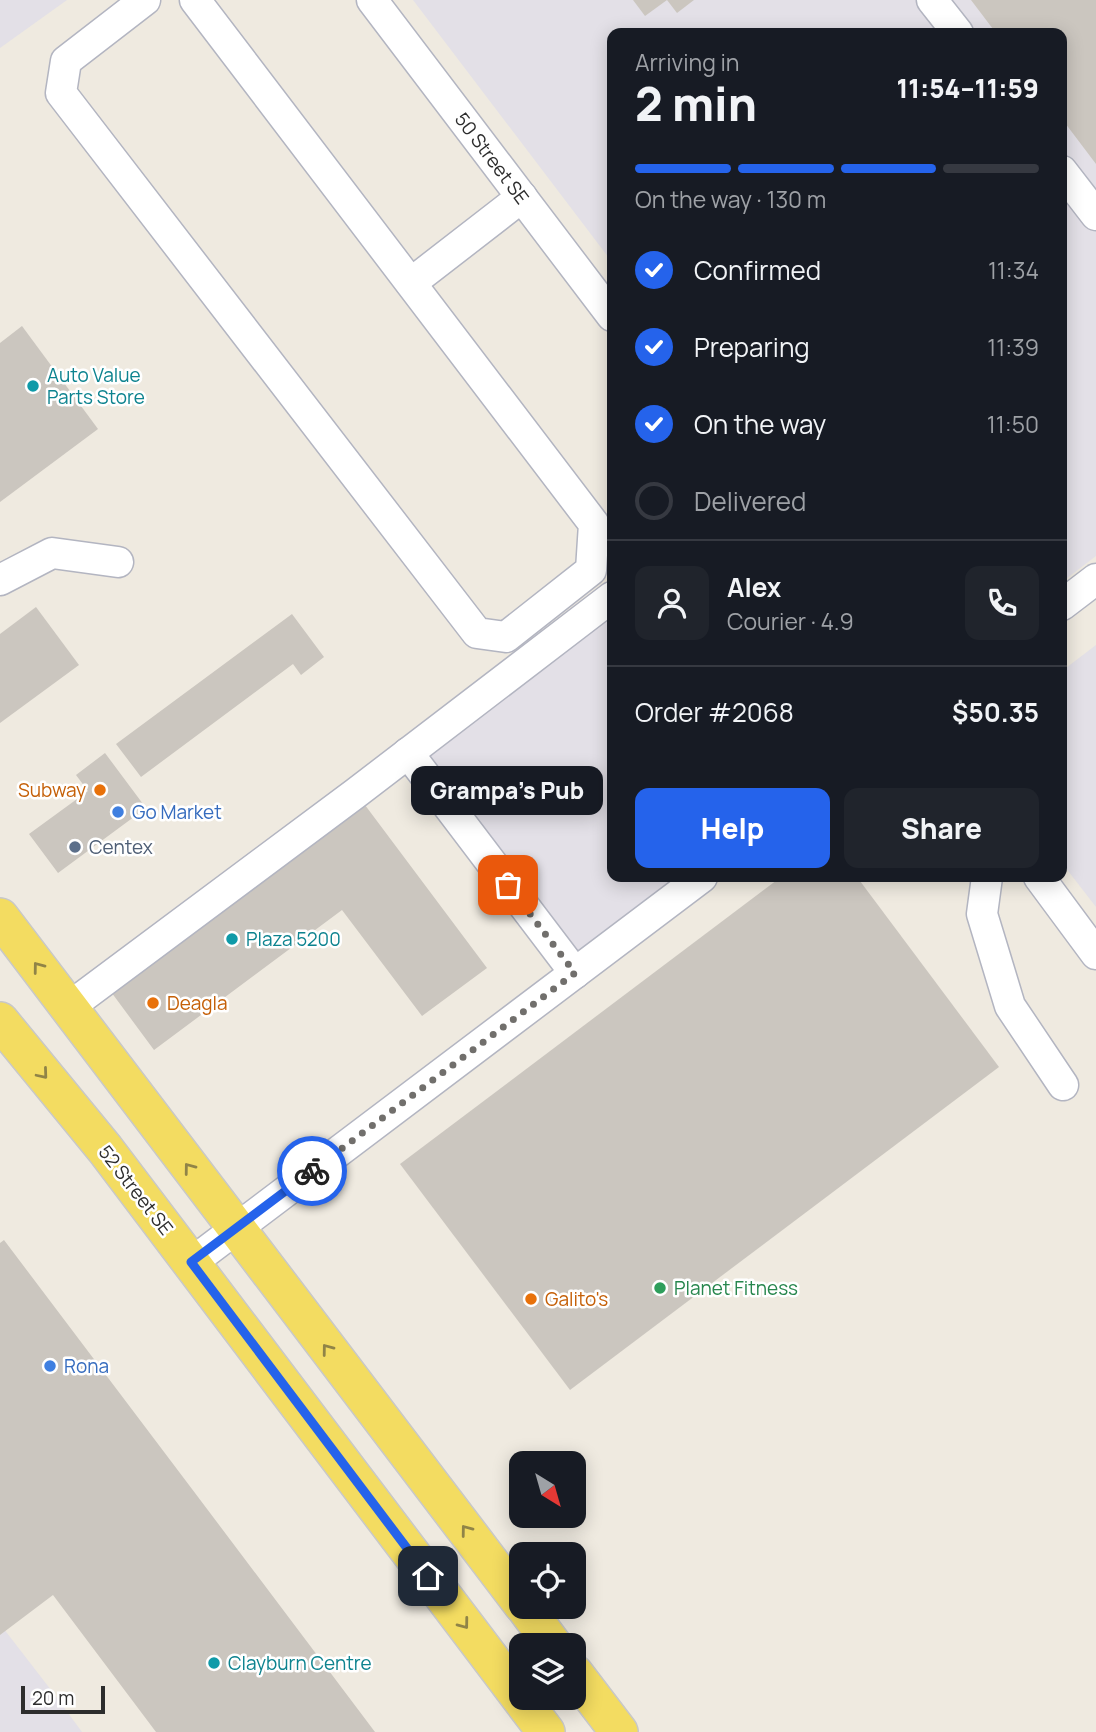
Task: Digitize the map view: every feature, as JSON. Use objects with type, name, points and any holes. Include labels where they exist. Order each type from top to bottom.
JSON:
[{"type":"main road","points":[[0,917],[509,1587]]},
{"type":"main road","name":"52 Street SE","points":[[0,1021],[105,1149],[546,1732]]},
{"type":"main road","points":[[586,1689],[619,1732]]},
{"type":"street","points":[[145,0],[66,61],[61,93],[477,633],[506,637],[591,570],[594,524],[195,0]]},
{"type":"street","name":"50 Street SE","points":[[372,0],[607,309]]},
{"type":"street","points":[[932,0],[954,28]]},
{"type":"street","points":[[1067,177],[1096,215]]},
{"type":"street","points":[[411,283],[522,197]]},
{"type":"street","points":[[0,580],[52,554],[118,562]]},
{"type":"street","points":[[1067,601],[1096,579]]},
{"type":"street","points":[[69,1007],[607,601]]},
{"type":"street","points":[[408,753],[575,973]]},
{"type":"street","points":[[191,1262],[695,882]]},
{"type":"street","points":[[986,882],[982,914],[1010,1006],[1063,1085]]},
{"type":"street","points":[[1043,882],[1096,954]]},
{"type":"shaded area","points":[[0,0],[67,0],[0,48]]},
{"type":"shaded area","points":[[413,0],[1096,0],[1096,556],[1067,578],[1067,28],[607,28],[607,255]]},
{"type":"shaded area","points":[[607,586],[607,882],[686,882],[575,973],[399,745]]},
{"type":"shaded area","points":[[1096,645],[1096,907],[1067,869],[1067,667]]},
{"type":"shaded area","points":[[0,1624],[51,1690],[82,1732],[0,1732]]},
{"type":"building","points":[[633,0],[667,0],[645,16]]},
{"type":"building","points":[[667,0],[694,0],[677,13]]},
{"type":"building","points":[[971,0],[1096,0],[1096,164],[1067,126],[1067,28],[992,28]]},
{"type":"building","name":"Auto Value Parts Store","points":[[22,326],[98,429],[0,502],[0,343]]},
{"type":"building","points":[[36,607],[79,665],[0,723],[0,634]]},
{"type":"building","points":[[292,614],[324,657],[301,675],[293,664],[141,777],[116,744]]},
{"type":"building","points":[[105,753],[146,808],[58,873],[29,834],[88,791],[76,775]]},
{"type":"building","name":"Plaza 5200","points":[[356,793],[487,968],[422,1016],[342,910],[154,1050],[103,981]]},
{"type":"building","points":[[774,882],[861,882],[999,1067],[570,1390],[400,1164]]},
{"type":"building","points":[[4,1240],[375,1732],[156,1732],[53,1595],[0,1635],[0,1243]]},
{"type":"way so far","points":[[312,1171],[575,973],[508,885]]},
{"type":"place","name":"Auto Value Parts Store","points":[[33,386]]},
{"type":"place","name":"Subway","points":[[100,790]]},
{"type":"place","name":"Go Market","points":[[118,812]]},
{"type":"place","name":"Centex","points":[[75,847]]},
{"type":"place","name":"Grampa's Pub","points":[[508,885]]},
{"type":"place","name":"Plaza 5200","points":[[232,939]]},
{"type":"place","name":"Deagla","points":[[153,1003]]},
{"type":"place","name":"Planet Fitness","points":[[660,1288]]},
{"type":"place","name":"Galito's","points":[[531,1299]]},
{"type":"place","name":"Rona","points":[[50,1366]]},
{"type":"place","name":"Clayburn Centre","points":[[214,1663]]},
{"type":"route","points":[[312,1171],[191,1262],[428,1576]]}]
